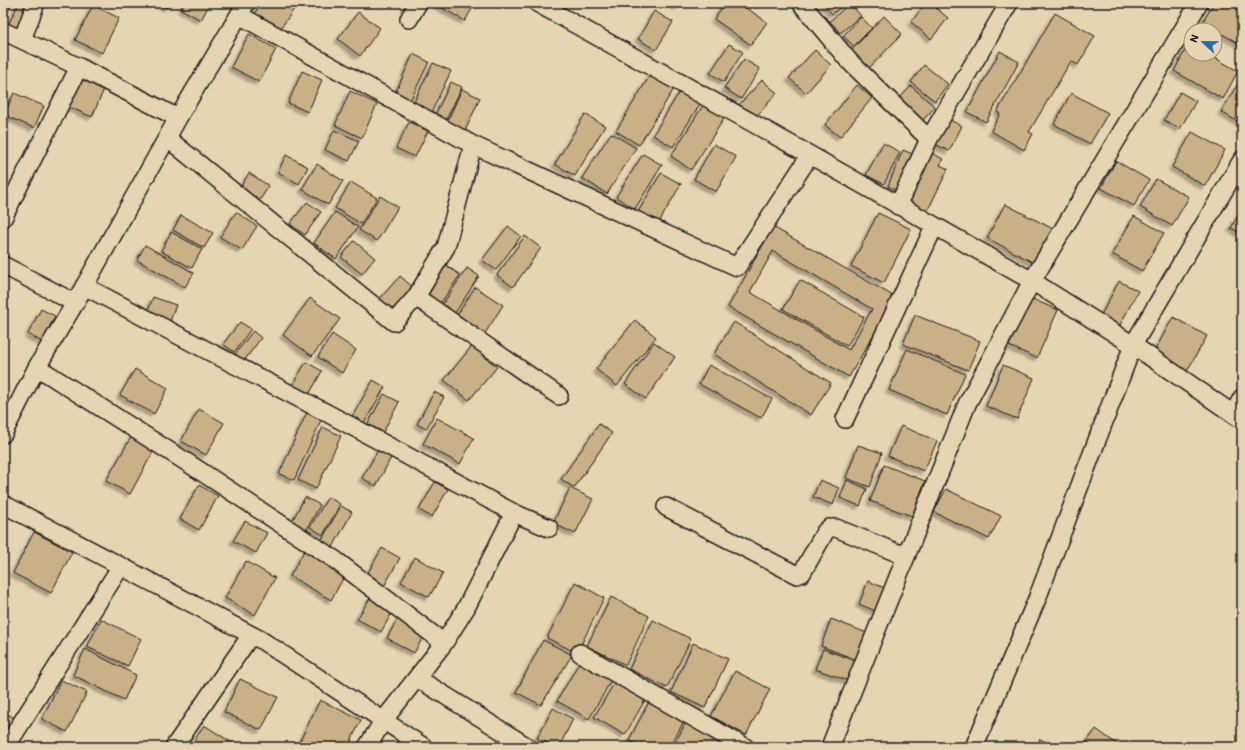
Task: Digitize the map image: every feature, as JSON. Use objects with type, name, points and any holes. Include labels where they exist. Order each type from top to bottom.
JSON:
[{"type":"street","points":[[22,40],[36,3]]},
{"type":"street","points":[[409,19],[418,3]]},
{"type":"street","points":[[537,3],[1032,281],[1133,346],[1237,417],[1242,398]]},
{"type":"street","points":[[801,3],[849,61],[929,139]]},
{"type":"street","points":[[898,206],[929,139],[1009,3]]},
{"type":"street","points":[[830,747],[967,404],[1032,281],[1199,3]]},
{"type":"street","points":[[3,434],[37,368],[178,118],[243,9],[473,145],[737,267],[810,155]]},
{"type":"street","points":[[3,31],[80,67],[178,118]]},
{"type":"street","points":[[3,218],[80,67]]},
{"type":"street","points":[[167,138],[394,322],[416,297],[446,248],[473,145]]},
{"type":"street","points":[[974,747],[1037,599],[1133,346],[1242,160]]},
{"type":"street","points":[[845,419],[934,227]]},
{"type":"street","points":[[3,266],[75,303]]},
{"type":"street","points":[[84,286],[312,405],[514,513],[549,528]]},
{"type":"street","points":[[416,297],[559,396]]},
{"type":"street","points":[[37,368],[188,463],[334,559],[444,644]]},
{"type":"street","points":[[3,504],[261,640],[424,747]]},
{"type":"street","points":[[666,507],[797,575],[802,573],[825,532],[829,528],[836,528],[906,556]]},
{"type":"street","points":[[367,747],[383,720],[444,644],[466,608],[514,513]]},
{"type":"street","points":[[6,747],[121,566]]},
{"type":"street","points":[[174,747],[252,635]]},
{"type":"street","points":[[580,654],[745,747]]},
{"type":"street","points":[[417,678],[528,747]]},
{"type":"building","points":[[3,3],[12,3],[3,23]]},
{"type":"building","points":[[19,3],[25,3],[31,6],[19,30],[8,25]]},
{"type":"building","points":[[158,3],[169,3],[167,8]]},
{"type":"building","points":[[184,3],[210,3],[201,20],[181,9]]},
{"type":"building","points":[[262,3],[298,3],[279,31],[254,14]]},
{"type":"building","points":[[438,3],[475,3],[465,21],[437,5]]},
{"type":"building","points":[[672,3],[680,3],[678,7]]},
{"type":"building","points":[[725,3],[739,3],[767,22],[751,45],[714,19]]},
{"type":"building","points":[[823,3],[846,3],[832,14]]},
{"type":"building","points":[[850,3],[861,16],[840,33],[830,21]]},
{"type":"building","points":[[926,3],[930,3],[948,18],[931,39],[911,22]]},
{"type":"building","points":[[1214,3],[1242,3],[1242,45],[1223,35],[1223,22],[1203,22]]},
{"type":"building","points":[[93,5],[119,18],[102,53],[75,40]]},
{"type":"building","points":[[654,11],[673,22],[656,50],[638,39]]},
{"type":"building","points":[[358,12],[380,28],[360,56],[338,39]]},
{"type":"building","points":[[1055,13],[1095,36],[1078,65],[1071,61],[1029,132],[1033,134],[1024,150],[991,131],[1000,114],[997,112]]},
{"type":"building","points":[[884,16],[902,34],[865,72],[847,55]]},
{"type":"building","points":[[861,17],[872,28],[854,46],[843,36]]},
{"type":"building","points":[[249,34],[276,49],[259,82],[231,67]]},
{"type":"building","points":[[729,44],[743,52],[724,82],[710,73]]},
{"type":"building","points":[[815,50],[831,65],[806,93],[789,78]]},
{"type":"building","points":[[1000,51],[1019,62],[986,122],[967,112]]},
{"type":"building","points":[[413,54],[429,62],[409,103],[394,96]]},
{"type":"building","points":[[1183,54],[1183,62],[1222,62],[1238,71],[1223,99],[1174,71]]},
{"type":"building","points":[[744,59],[760,69],[741,99],[724,88]]},
{"type":"building","points":[[433,63],[451,71],[430,115],[412,106]]},
{"type":"building","points":[[924,65],[948,84],[935,101],[911,82]]},
{"type":"building","points":[[302,71],[322,80],[308,112],[288,103]]},
{"type":"building","points":[[652,72],[675,87],[639,145],[616,131]]},
{"type":"building","points":[[79,78],[104,89],[92,117],[67,106]]},
{"type":"building","points":[[762,80],[777,93],[753,120],[738,106]]},
{"type":"building","points":[[451,82],[462,87],[446,120],[435,115]]},
{"type":"building","points":[[857,85],[872,98],[840,137],[825,125]]},
{"type":"building","points":[[1237,85],[1242,88],[1242,124],[1221,112]]},
{"type":"building","points":[[911,86],[935,107],[921,122],[898,100]]},
{"type":"building","points":[[462,89],[480,98],[465,131],[447,122]]},
{"type":"building","points":[[350,91],[377,104],[362,138],[335,125]]},
{"type":"building","points":[[680,91],[700,104],[673,147],[653,135]]},
{"type":"building","points":[[1180,92],[1196,101],[1180,129],[1164,120]]},
{"type":"building","points":[[14,93],[44,106],[34,128],[4,115]]},
{"type":"building","points":[[1071,93],[1108,113],[1090,144],[1054,124]]},
{"type":"building","points":[[704,104],[725,117],[691,170],[671,156]]},
{"type":"building","points":[[585,114],[605,126],[575,176],[555,164]]},
{"type":"building","points":[[948,119],[962,126],[949,151],[935,144]]},
{"type":"building","points":[[409,122],[428,131],[415,157],[396,148]]},
{"type":"building","points":[[334,130],[359,141],[349,161],[325,150]]},
{"type":"building","points":[[1192,132],[1225,150],[1205,186],[1172,167]]},
{"type":"building","points":[[611,133],[636,148],[607,194],[582,178]]},
{"type":"building","points":[[883,143],[900,152],[884,184],[866,175]]},
{"type":"building","points":[[714,144],[736,157],[716,192],[694,179]]},
{"type":"building","points":[[903,150],[915,155],[899,192],[888,186]]},
{"type":"building","points":[[930,152],[943,159],[940,165],[948,169],[926,214],[904,203]]},
{"type":"building","points":[[643,154],[662,165],[635,209],[616,197]]},
{"type":"building","points":[[286,155],[308,167],[299,184],[278,172]]},
{"type":"building","points":[[1116,161],[1149,180],[1134,206],[1101,188]]},
{"type":"building","points":[[317,164],[343,181],[328,205],[302,189]]},
{"type":"building","points":[[249,173],[269,186],[257,204],[238,191]]},
{"type":"building","points":[[661,173],[681,184],[658,224],[638,212]]},
{"type":"building","points":[[1156,179],[1189,197],[1172,226],[1140,207]]},
{"type":"building","points":[[351,182],[377,198],[361,224],[335,208]]},
{"type":"building","points":[[380,196],[398,207],[377,241],[359,230]]},
{"type":"building","points":[[307,202],[321,212],[305,235],[290,224]]},
{"type":"building","points":[[1005,204],[1055,230],[1036,264],[987,238]]},
{"type":"building","points":[[1242,209],[1242,234],[1231,228]]},
{"type":"building","points":[[236,212],[257,226],[242,250],[220,237]]},
{"type":"building","points":[[335,212],[358,227],[336,259],[314,243]]},
{"type":"building","points":[[878,213],[911,229],[884,283],[851,266]]},
{"type":"building","points":[[181,215],[213,233],[204,248],[173,230]]},
{"type":"building","points":[[1134,216],[1164,233],[1142,271],[1112,254]]},
{"type":"building","points":[[508,226],[521,236],[496,270],[482,260]]},
{"type":"building","points":[[773,227],[895,297],[849,377],[728,307]],"holes":[[[773,251],[872,309],[849,350],[750,292]]]},
{"type":"building","points":[[171,232],[202,249],[192,268],[161,251]]},
{"type":"building","points":[[525,236],[541,248],[513,287],[497,275]]},
{"type":"building","points":[[354,241],[375,258],[362,274],[341,257]]},
{"type":"building","points":[[145,245],[194,273],[185,287],[137,260]]},
{"type":"building","points":[[446,265],[460,275],[440,304],[426,294]]},
{"type":"building","points":[[467,268],[479,276],[453,316],[440,308]]},
{"type":"building","points":[[400,276],[415,289],[392,315],[377,302]]},
{"type":"building","points":[[800,280],[864,317],[847,346],[783,309]]},
{"type":"building","points":[[1119,281],[1138,291],[1120,325],[1101,315]]},
{"type":"building","points":[[475,287],[503,305],[484,335],[456,317]]},
{"type":"building","points":[[153,297],[176,305],[169,324],[146,316]]},
{"type":"building","points":[[310,298],[340,319],[312,356],[283,335]]},
{"type":"building","points":[[1030,298],[1058,310],[1037,358],[1009,346]]},
{"type":"building","points":[[41,309],[55,316],[42,342],[28,334]]},
{"type":"building","points":[[915,315],[980,341],[968,370],[903,344]]},
{"type":"building","points":[[1173,317],[1207,336],[1187,371],[1154,352]]},
{"type":"building","points":[[635,320],[656,337],[617,386],[596,369]]},
{"type":"building","points":[[240,322],[251,329],[234,352],[223,344]]},
{"type":"building","points":[[734,322],[831,383],[811,415],[714,354]]},
{"type":"building","points":[[253,331],[261,338],[244,361],[235,354]]},
{"type":"building","points":[[332,334],[356,350],[342,373],[318,357]]},
{"type":"building","points":[[654,342],[675,357],[646,399],[625,384]]},
{"type":"building","points":[[472,346],[497,367],[469,400],[444,380]]},
{"type":"building","points":[[907,349],[965,374],[947,415],[889,390]]},
{"type":"building","points":[[306,362],[322,371],[306,400],[289,391]]},
{"type":"building","points":[[709,365],[772,399],[761,418],[699,384]]},
{"type":"building","points":[[1003,365],[1034,378],[1017,419],[986,406]]},
{"type":"building","points":[[135,369],[168,388],[154,414],[120,395]]},
{"type":"building","points":[[373,380],[385,387],[364,423],[352,417]]},
{"type":"building","points":[[434,392],[444,397],[426,429],[417,424]]},
{"type":"building","points":[[384,394],[399,402],[383,432],[368,424]]},
{"type":"building","points":[[199,409],[224,423],[206,455],[181,441]]},
{"type":"building","points":[[307,412],[322,418],[294,480],[279,474]]},
{"type":"building","points":[[437,418],[474,438],[460,464],[423,444]]},
{"type":"building","points":[[599,424],[612,433],[574,488],[561,479]]},
{"type":"building","points":[[901,426],[937,441],[924,471],[888,456]]},
{"type":"building","points":[[323,427],[341,436],[316,489],[298,480]]},
{"type":"building","points":[[131,437],[154,450],[130,494],[106,481]]},
{"type":"building","points":[[381,445],[394,452],[376,486],[362,478]]},
{"type":"building","points":[[858,445],[882,453],[870,487],[846,478]]},
{"type":"building","points":[[884,465],[925,481],[912,516],[870,501]]},
{"type":"building","points":[[820,480],[839,488],[833,505],[813,497]]},
{"type":"building","points":[[847,480],[867,489],[860,506],[840,498]]},
{"type":"building","points":[[435,482],[448,489],[432,517],[419,510]]},
{"type":"building","points":[[199,485],[218,496],[199,530],[180,519]]},
{"type":"building","points":[[570,488],[593,499],[575,534],[553,523]]},
{"type":"building","points":[[946,489],[1001,516],[989,539],[934,512]]},
{"type":"building","points":[[305,497],[320,505],[305,533],[290,525]]},
{"type":"building","points":[[328,497],[340,504],[323,535],[310,527]]},
{"type":"building","points":[[341,506],[352,512],[333,547],[321,541]]},
{"type":"building","points":[[245,521],[267,533],[256,553],[233,541]]},
{"type":"building","points":[[34,532],[72,552],[51,593],[13,573]]},
{"type":"building","points":[[382,548],[400,558],[383,588],[365,578]]},
{"type":"building","points":[[304,551],[345,575],[331,600],[290,576]]},
{"type":"building","points":[[415,557],[443,573],[429,597],[401,582]]},
{"type":"building","points":[[246,561],[275,578],[255,615],[225,598]]},
{"type":"building","points":[[868,581],[887,589],[878,612],[859,604]]},
{"type":"building","points":[[575,582],[604,598],[577,653],[547,638]]},
{"type":"building","points":[[611,597],[649,616],[626,665],[587,646]]},
{"type":"building","points":[[370,598],[393,611],[381,632],[357,619]]},
{"type":"building","points":[[398,618],[425,634],[414,653],[387,638]]},
{"type":"building","points":[[101,619],[141,639],[128,666],[87,647]]},
{"type":"building","points":[[831,619],[867,633],[857,660],[821,646]]},
{"type":"building","points":[[653,620],[691,639],[667,688],[629,669]]},
{"type":"building","points":[[543,640],[572,655],[541,705],[516,692]]},
{"type":"building","points":[[693,643],[728,659],[705,708],[671,692]]},
{"type":"building","points":[[85,649],[136,675],[124,700],[73,675]]},
{"type":"building","points":[[823,649],[856,661],[849,681],[815,669]]},
{"type":"building","points":[[580,661],[612,679],[589,719],[557,701]]},
{"type":"building","points":[[735,671],[770,689],[746,735],[711,716]]},
{"type":"building","points":[[240,679],[278,697],[261,730],[224,712]]},
{"type":"building","points":[[61,680],[87,692],[67,732],[42,719]]},
{"type":"building","points":[[616,680],[646,698],[625,735],[594,717]]},
{"type":"building","points":[[320,700],[361,720],[348,747],[297,747]]},
{"type":"building","points":[[650,700],[685,719],[670,747],[642,747],[629,740]]},
{"type":"building","points":[[553,708],[573,719],[559,747],[555,747],[537,738]]},
{"type":"building","points":[[3,712],[17,719],[3,745]]},
{"type":"building","points":[[688,718],[723,736],[717,747],[673,747]]},
{"type":"building","points":[[204,725],[239,747],[190,747]]},
{"type":"building","points":[[1096,729],[1121,747],[1083,747]]},
{"type":"building","points":[[1040,739],[1056,747],[1036,747]]}]
